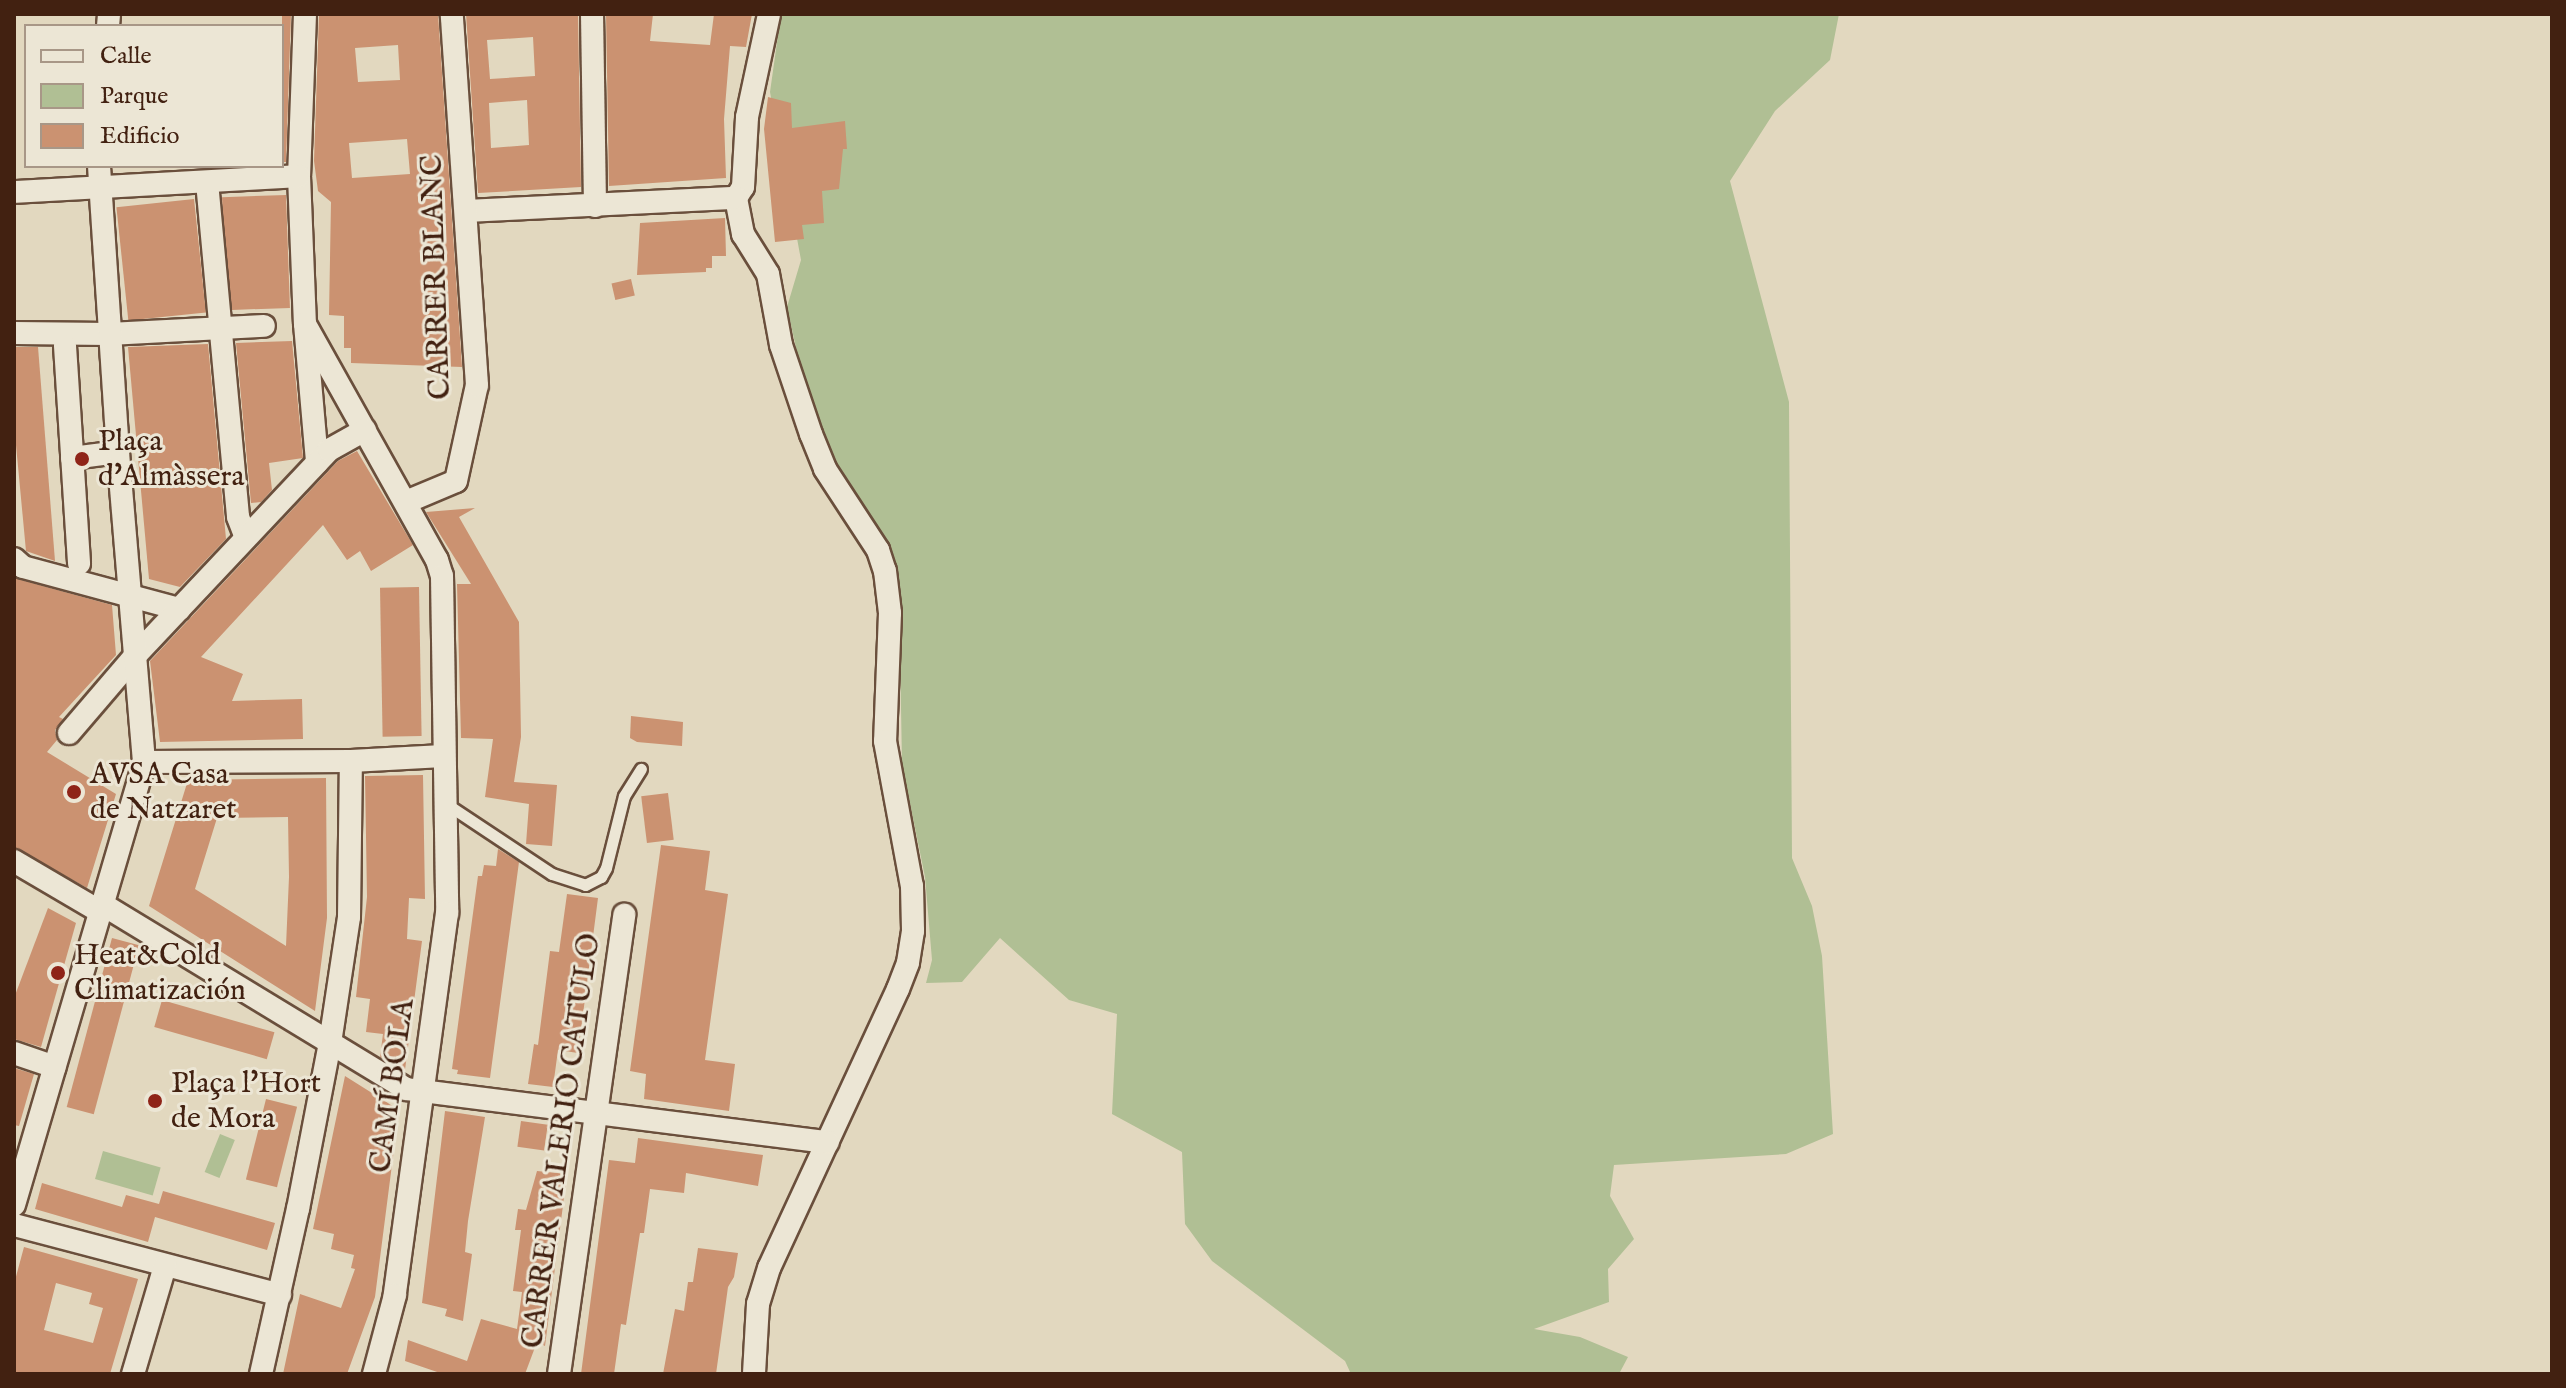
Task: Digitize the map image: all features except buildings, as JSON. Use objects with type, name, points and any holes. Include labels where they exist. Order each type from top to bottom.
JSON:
[{"type":"street","points":[[305,14],[299,176],[305,324],[317,462]]},
{"type":"street","name":"CARRER BLANC","points":[[406,502],[452,485],[459,476],[477,385],[452,14]]},
{"type":"street","points":[[592,14],[595,206]]},
{"type":"street","points":[[754,1374],[755,1326],[764,1284],[898,989],[908,963],[913,931],[912,886],[887,759],[884,714],[890,613],[885,571],[878,550],[833,482],[815,446],[781,345],[768,274],[743,234],[736,198],[743,187],[747,117],[769,14]]},
{"type":"street","points":[[14,192],[99,177],[207,182],[299,176]]},
{"type":"street","points":[[15,1196],[144,762],[99,177]]},
{"type":"street","points":[[207,182],[238,517],[246,538]]},
{"type":"street","points":[[467,211],[736,198]]},
{"type":"street","name":"CAMÍ BOLA","points":[[305,324],[406,502],[442,576],[447,913],[395,1295],[374,1374]]},
{"type":"street","points":[[14,333],[109,334],[264,326]]},
{"type":"street","points":[[65,346],[79,564]]},
{"type":"street","points":[[69,733],[135,656],[317,462],[341,441],[365,430]]},
{"type":"street","points":[[72,458],[118,452]]},
{"type":"street","points":[[19,563],[179,609]]},
{"type":"street","points":[[144,762],[351,761],[443,756]]},
{"type":"street","points":[[261,1374],[280,1295],[330,1043],[349,917],[351,761]]},
{"type":"street","points":[[14,861],[101,908],[398,1086],[828,1142]]},
{"type":"street","name":"CARRER VALERIO CATULO","points":[[559,1374],[624,915]]},
{"type":"street","points":[[14,1053],[55,1067]]},
{"type":"street","points":[[14,1225],[280,1295]]},
{"type":"street","points":[[133,1374],[165,1266]]},
{"type":"lane","points":[[444,803],[552,874],[585,885],[601,877],[606,868],[624,796],[641,769]]},
{"type":"green space","points":[[781,14],[1839,14],[1830,60],[1775,111],[1730,181],[1789,402],[1792,858],[1812,906],[1822,956],[1833,1134],[1786,1154],[1614,1165],[1610,1196],[1634,1239],[1608,1269],[1609,1302],[1534,1329],[1580,1337],[1628,1357],[1619,1374],[1351,1374],[1345,1361],[1212,1261],[1185,1224],[1182,1152],[1112,1114],[1117,1014],[1069,1000],[1000,938],[962,982],[926,983],[932,960],[925,877],[902,764],[899,596],[886,546],[838,471],[803,379],[787,307],[801,260],[770,92]]},
{"type":"green space","points":[[220,1134],[235,1140],[219,1178],[205,1172]]},
{"type":"green space","points":[[103,1151],[161,1168],[153,1195],[95,1179]]},
{"type":"place","name":"Plaça d'Almàssera","points":[[82,459]]},
{"type":"place","name":"AVSA Casa de Natzaret","points":[[74,792]]},
{"type":"place","name":"Heat&Cold Climatización","points":[[58,973]]},
{"type":"place","name":"Plaça l'Hort de Mora","points":[[155,1101]]}]
